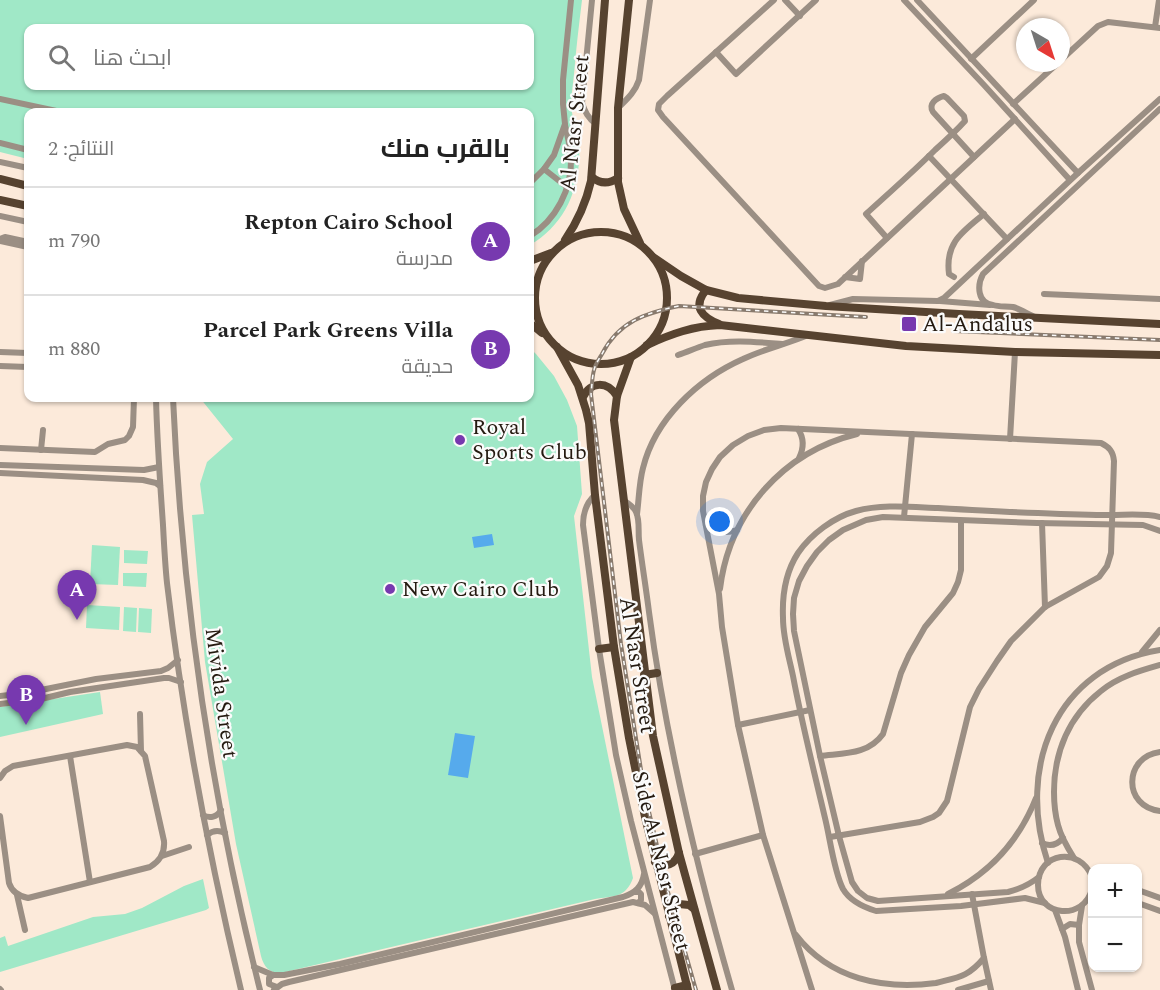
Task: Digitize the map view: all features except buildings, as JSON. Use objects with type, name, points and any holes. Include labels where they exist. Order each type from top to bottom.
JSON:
[{"type":"main road","name":"Al Nasr Street","points":[[562,244],[584,208],[592,177],[606,0]]},
{"type":"main road","name":"Al Nasr Street","points":[[629,0],[618,108],[618,178],[620,197],[640,244]]},
{"type":"main road","points":[[592,177],[598,182],[605,183],[618,178]]},
{"type":"main road","points":[[0,179],[24,185]]},
{"type":"main road","points":[[0,200],[24,205]]},
{"type":"main road","points":[[550,340],[538,320],[535,300],[538,277],[544,264],[562,244],[588,233],[603,231],[623,236],[640,244],[653,257],[706,290],[738,298],[826,306],[1160,324]]},
{"type":"main road","points":[[534,260],[552,253]]},
{"type":"main road","points":[[647,345],[661,326],[667,304],[666,283],[653,257]]},
{"type":"main road","points":[[706,290],[700,300],[700,310],[706,318],[720,325]]},
{"type":"main road","points":[[534,326],[569,356],[583,362],[598,364],[631,357],[647,345],[666,336],[688,329],[720,325],[906,346],[1016,352],[1160,355]]},
{"type":"main road","name":"Al Nasr Street","points":[[556,347],[578,385],[589,423],[595,495],[614,647],[629,738],[645,818],[687,988]]},
{"type":"main road","name":"Al Nasr Street","points":[[631,357],[617,396],[614,420],[652,736],[679,853],[717,990]]},
{"type":"main road","points":[[583,397],[589,388],[600,385],[610,388],[617,396]]},
{"type":"main road","points":[[599,649],[614,647]]},
{"type":"main road","points":[[644,675],[657,673]]},
{"type":"main road","points":[[655,861],[664,865],[670,864],[675,861],[679,853]]},
{"type":"main road","points":[[669,916],[679,904],[689,905],[694,909]]},
{"type":"main road","points":[[675,989],[687,988]]},
{"type":"street","points":[[534,233],[560,205],[569,178],[571,159],[565,124],[563,80],[571,0]]},
{"type":"street","points":[[592,0],[582,103],[584,111],[596,124]]},
{"type":"street","points":[[618,108],[632,95],[639,80],[650,0]]},
{"type":"street","points":[[774,0],[662,100],[659,106],[660,113],[819,286],[825,288],[838,284],[1015,119]]},
{"type":"street","points":[[785,0],[800,16]]},
{"type":"street","points":[[716,52],[736,74],[816,0]]},
{"type":"street","points":[[904,0],[1070,180]]},
{"type":"street","points":[[917,0],[1078,173]]},
{"type":"street","points":[[971,59],[1034,0]]},
{"type":"street","points":[[1070,52],[1104,22],[1158,27],[1159,0]]},
{"type":"street","points":[[1013,104],[1048,72]]},
{"type":"street","points":[[984,86],[991,79]]},
{"type":"street","points":[[887,238],[866,214],[952,134],[965,119],[947,98],[942,96],[932,103],[933,112],[952,134],[974,157]]},
{"type":"street","points":[[0,99],[42,108]]},
{"type":"street","points":[[938,301],[948,295],[1160,99]]},
{"type":"street","points":[[990,305],[982,299],[979,290],[981,278],[990,266],[1160,110]]},
{"type":"street","points":[[534,179],[554,155],[565,124]]},
{"type":"street","points":[[1131,124],[1137,131]]},
{"type":"street","points":[[0,143],[24,149]]},
{"type":"street","points":[[929,156],[1007,239]]},
{"type":"street","points":[[1054,163],[1062,156]]},
{"type":"street","points":[[0,162],[24,167]]},
{"type":"street","points":[[544,169],[567,187]]},
{"type":"street","points":[[954,277],[950,274],[949,269],[953,242],[984,214]]},
{"type":"street","points":[[0,216],[24,221]]},
{"type":"street","points":[[0,240],[5,237],[24,241]]},
{"type":"street","points":[[0,240],[24,246]]},
{"type":"street","points":[[984,260],[990,266]]},
{"type":"street","points":[[845,277],[860,279],[862,261]]},
{"type":"street","points":[[1044,294],[1160,299]]},
{"type":"street","points":[[826,306],[853,299],[938,301],[1012,307],[1036,317]]},
{"type":"street","name":"Side Al Nasr Street","points":[[732,990],[710,916],[695,854],[657,673],[639,539],[637,515],[640,483],[649,450],[680,403],[710,377],[744,358],[809,335]]},
{"type":"street","points":[[678,355],[706,345],[732,342],[785,344]]},
{"type":"street","points":[[24,353],[0,352],[0,366],[24,367]]},
{"type":"street","points":[[1010,438],[1016,352]]},
{"type":"street","points":[[0,448],[93,452],[108,444],[125,440],[129,436],[132,430],[134,402]]},
{"type":"street","name":"Mivida Street","points":[[156,402],[167,582],[181,682],[221,908],[241,990]]},
{"type":"street","name":"Mivida Street","points":[[173,402],[175,444],[194,639],[203,707],[225,833],[260,990]]},
{"type":"street","points":[[812,990],[763,835],[738,725],[719,594],[703,511],[706,482],[712,469],[720,457],[733,445],[748,436],[764,430],[782,428],[1101,443],[1108,446],[1113,453],[1114,460],[1110,560],[1099,577],[1044,607],[1011,642],[997,661],[979,689],[967,717],[947,801],[939,813],[920,822],[830,837]]},
{"type":"street","points":[[798,429],[803,441],[799,459]]},
{"type":"street","points":[[35,466],[41,450],[43,430]]},
{"type":"street","points":[[719,594],[725,561],[737,530],[760,493],[799,459],[830,442],[863,432]]},
{"type":"street","points":[[904,517],[912,434]]},
{"type":"street","points":[[41,450],[46,466]]},
{"type":"street","points":[[0,465],[144,470],[159,467]]},
{"type":"street","points":[[106,468],[106,478]]},
{"type":"street","points":[[126,469],[126,479]]},
{"type":"street","points":[[0,473],[126,479],[148,481],[160,486]]},
{"type":"street","name":"Side Al Nasr Street","points":[[595,495],[586,507],[583,525],[616,755],[644,874],[675,989]]},
{"type":"street","points":[[623,500],[632,506],[637,515]]},
{"type":"street","points":[[1082,906],[1069,911],[1055,910],[1045,903],[1025,898],[974,905],[876,911],[854,901],[842,887],[800,712],[783,621],[784,586],[788,571],[808,540],[828,524],[855,511],[905,507],[1047,514],[1148,514],[1160,517]]},
{"type":"street","points":[[1037,513],[1034,518],[1042,523]]},
{"type":"street","points":[[1042,523],[1049,519],[1047,514]]},
{"type":"street","points":[[1039,877],[1019,890],[1008,892],[878,901],[867,898],[858,891],[852,882],[839,836],[794,631],[794,598],[802,573],[829,540],[843,530],[874,518],[1143,525],[1160,531]]},
{"type":"street","points":[[820,756],[863,751],[871,747],[883,734],[901,672],[909,655],[925,627],[953,593],[958,582],[961,570],[961,521]]},
{"type":"street","points":[[1042,523],[1044,607]]},
{"type":"street","points":[[706,524],[721,532],[737,530]]},
{"type":"street","points":[[1141,653],[1160,630]]},
{"type":"street","points":[[1048,863],[1042,843],[1037,794],[1045,744],[1055,722],[1079,689],[1112,664],[1141,653],[1160,650]]},
{"type":"street","points":[[0,696],[161,671],[178,660]]},
{"type":"street","points":[[1074,858],[1057,824],[1054,806],[1054,777],[1062,744],[1078,715],[1101,691],[1115,681],[1160,665]]},
{"type":"street","points":[[105,678],[107,686]]},
{"type":"street","points":[[0,704],[164,678],[181,682]]},
{"type":"street","points":[[738,725],[810,710]]},
{"type":"street","points":[[140,714],[141,751]]},
{"type":"street","points":[[0,778],[13,766],[127,745],[134,746],[144,756],[164,849],[157,863],[150,867],[28,898],[17,895],[9,883],[2,851],[0,816]]},
{"type":"street","points":[[1160,752],[1146,756],[1135,767],[1132,775],[1136,798],[1148,808],[1160,811]]},
{"type":"street","points":[[70,756],[90,882]]},
{"type":"street","points":[[946,896],[976,878],[1002,855],[1023,826],[1037,794]]},
{"type":"street","points":[[204,815],[215,816],[221,810]]},
{"type":"street","points":[[207,836],[214,831],[225,833]]},
{"type":"street","points":[[695,854],[763,835]]},
{"type":"street","points":[[1042,843],[1055,844],[1063,838]]},
{"type":"street","points":[[162,856],[189,847]]},
{"type":"street","points":[[1045,903],[1039,891],[1039,877],[1048,863],[1060,857],[1074,858],[1088,867]]},
{"type":"street","points":[[254,967],[273,975],[284,975],[623,897],[640,887],[644,874]]},
{"type":"street","points":[[635,892],[641,894],[641,900],[638,903]]},
{"type":"street","points":[[1142,892],[1160,898]]},
{"type":"street","points":[[972,894],[991,990]]},
{"type":"street","points":[[17,895],[25,930]]},
{"type":"street","points":[[1088,898],[1082,906],[1078,942],[1092,990]]},
{"type":"street","points":[[273,975],[269,978],[269,984],[276,989],[286,982],[633,902],[645,905],[655,914]]},
{"type":"street","points":[[1142,905],[1160,910]]},
{"type":"street","points":[[1055,910],[1078,990]]},
{"type":"street","points":[[1062,929],[1070,924],[1079,925]]},
{"type":"street","points":[[794,932],[806,948],[821,961],[855,979],[874,984],[901,987],[928,985],[956,978],[972,971],[984,958]]},
{"type":"street","points":[[956,978],[959,990],[989,981]]},
{"type":"green space","points":[[0,0],[582,0],[571,102],[579,141],[578,174],[571,198],[559,220],[534,242],[534,108],[24,108],[24,158],[0,152]]},
{"type":"green space","name":"New Cairo Club","points":[[534,352],[536,354],[554,376],[577,426],[582,494],[574,516],[592,677],[633,878],[623,893],[281,973],[270,971],[265,966],[236,844],[205,662],[192,515],[204,514],[200,484],[207,462],[233,439],[203,402],[534,402]]},
{"type":"green space","points":[[92,545],[120,547],[118,585],[90,584]]},
{"type":"green space","points":[[124,550],[148,551],[147,564],[124,563]]},
{"type":"green space","points":[[123,573],[147,573],[146,587],[123,586]]},
{"type":"green space","points":[[87,605],[120,607],[119,630],[86,628]]},
{"type":"green space","points":[[124,607],[137,608],[136,632],[123,631]]},
{"type":"green space","points":[[139,608],[152,609],[151,633],[138,632]]},
{"type":"green space","points":[[100,692],[103,714],[0,737],[0,707]]},
{"type":"green space","points":[[203,879],[209,908],[206,910],[0,972],[0,938],[5,936],[8,946],[93,917],[125,914]]},
{"type":"water","points":[[492,534],[494,545],[474,548],[472,537]]},
{"type":"water","points":[[455,733],[475,736],[468,778],[448,775]]},
{"type":"railway","points":[[696,990],[668,892],[645,795],[621,644],[591,394],[594,370],[609,343],[625,326],[655,312],[679,306],[866,317]]},
{"type":"railway","points":[[953,331],[1160,340]]},
{"type":"place","name":"Al-Andalus","points":[[909,324]]},
{"type":"place","name":"Royal Sports Club","points":[[460,440]]},
{"type":"place","name":"New Cairo Club","points":[[390,589]]},
{"type":"place","name":"Repton Cairo School","points":[[77,620]]},
{"type":"place","name":"Parcel Park Greens Villa","points":[[26,725]]}]
